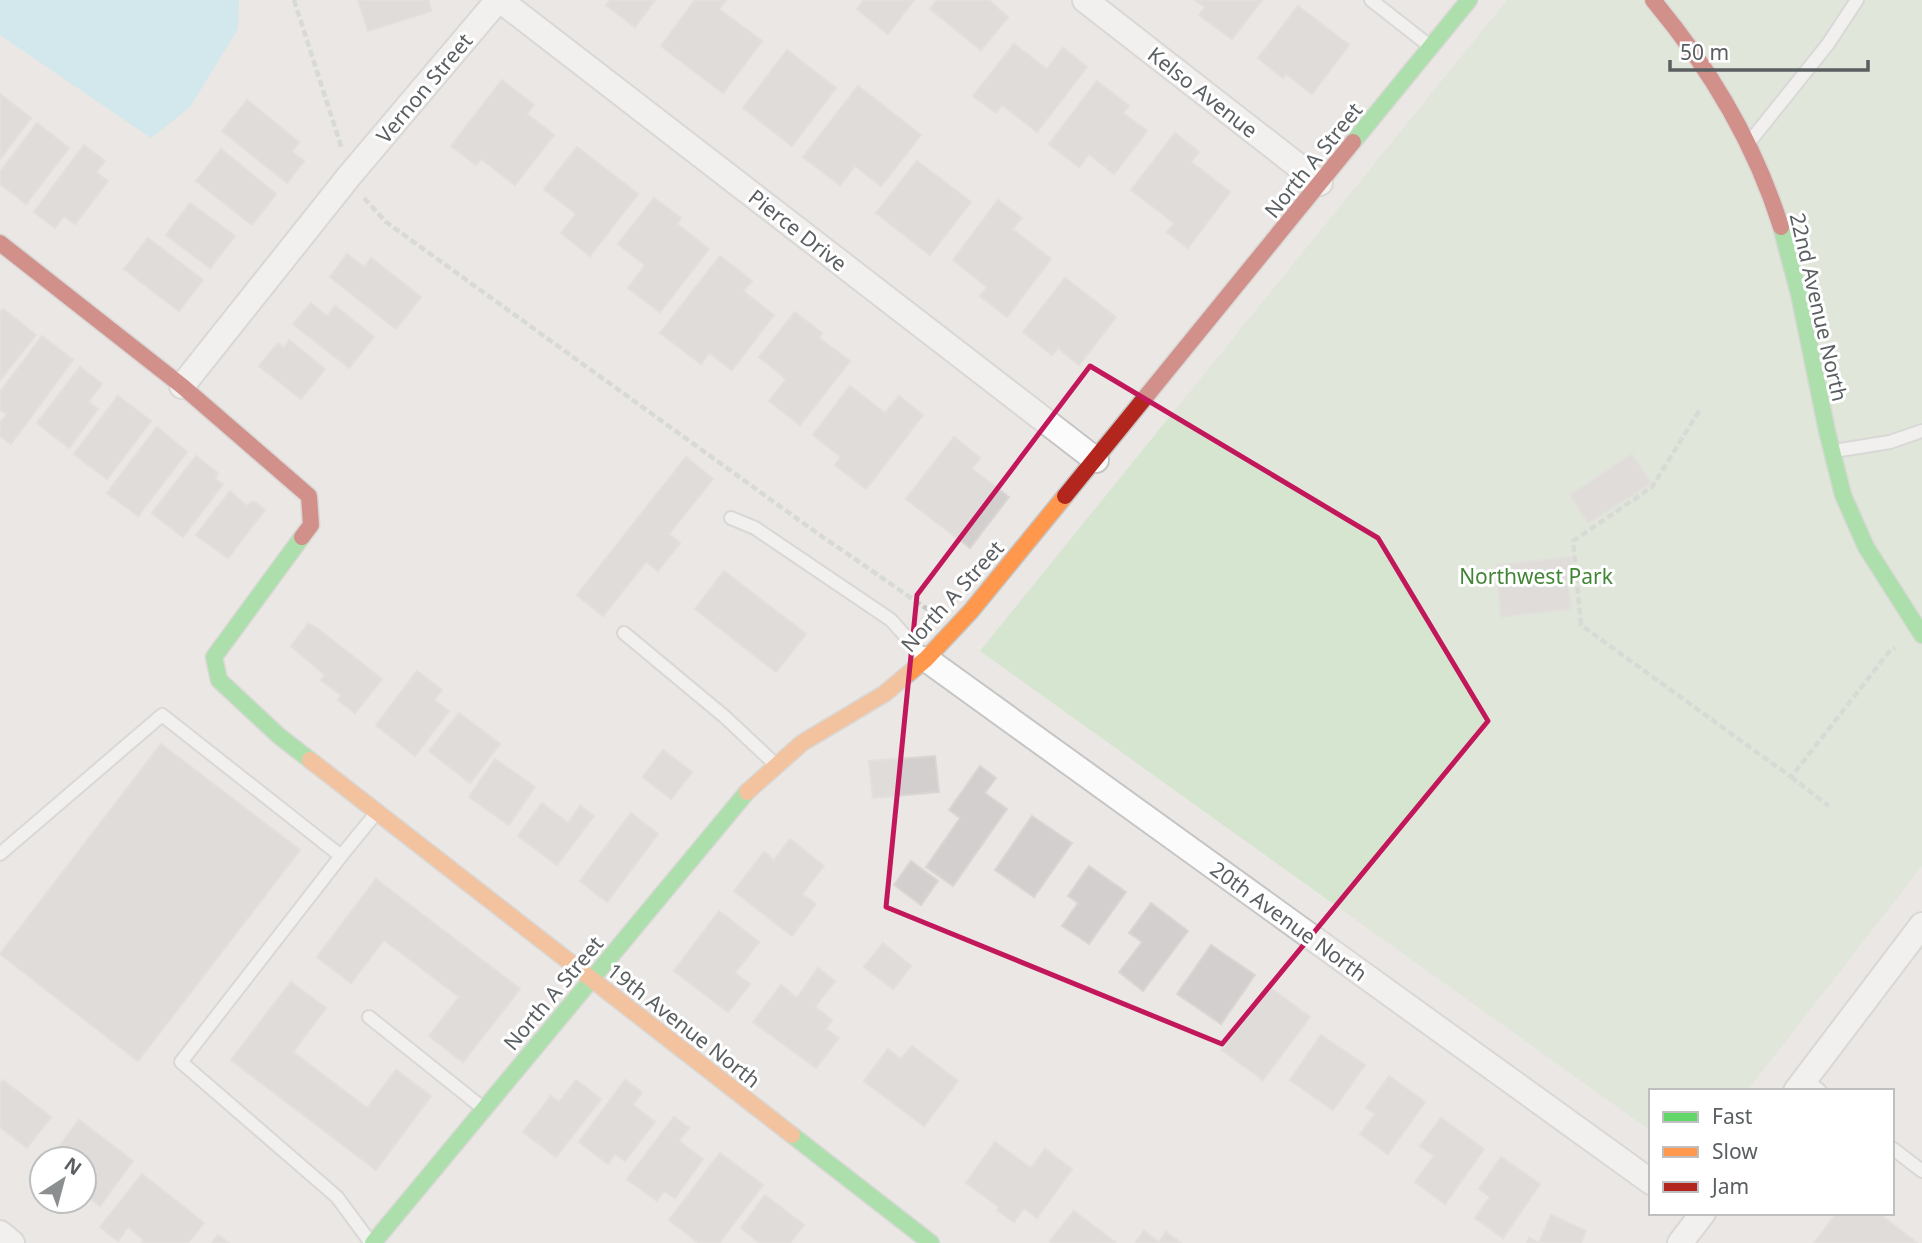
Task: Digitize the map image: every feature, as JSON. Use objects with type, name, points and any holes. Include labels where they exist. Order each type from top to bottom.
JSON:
[{"type":"street","name":"Vernon Street","points":[[182,386],[350,175],[499,0]]},
{"type":"street","name":"Pierce Drive","points":[[499,0],[1096,460]]},
{"type":"street","name":"Kelso Avenue","points":[[1085,0],[1320,183]]},
{"type":"street","name":"North A Street","points":[[372,1243],[748,791],[802,743],[884,694],[926,659],[955,628],[1096,460],[1469,0]]},
{"type":"street","name":"22nd Avenue North","points":[[1653,0],[1699,61],[1748,143],[1767,187],[1791,265],[1810,345],[1819,399],[1851,515],[1878,569],[1922,635]]},
{"type":"street","name":"19th Avenue North","points":[[0,243],[182,386],[309,496],[312,525],[214,657],[219,680],[279,736],[932,1243]]},
{"type":"street","name":"20th Avenue North","points":[[926,659],[1649,1181]]},
{"type":"street","points":[[1807,1087],[1922,925]]},
{"type":"street","points":[[1680,1243],[1699,1215]]},
{"type":"street","points":[[0,1233],[12,1243]]},
{"type":"lane","points":[[1371,0],[1431,47]]},
{"type":"lane","points":[[1748,143],[1828,44],[1857,0]]},
{"type":"lane","points":[[1832,452],[1890,442],[1922,431]]},
{"type":"lane","points":[[731,518],[755,528],[891,620],[926,659]]},
{"type":"lane","points":[[624,633],[725,717],[776,765]]},
{"type":"lane","points":[[0,854],[162,715],[341,856]]},
{"type":"lane","points":[[372,1243],[337,1197],[181,1062],[377,812]]},
{"type":"lane","points":[[369,1017],[484,1109]]},
{"type":"lane","points":[[1894,1150],[1922,1171]]},
{"type":"path","points":[[294,0],[350,175],[367,202],[386,222],[810,528],[955,628]]},
{"type":"path","points":[[1699,411],[1652,487],[1573,541],[1581,625],[1829,806]]},
{"type":"path","points":[[1791,778],[1889,652],[1895,648]]},
{"type":"highlighted area","points":[[1090,366],[1378,538],[1488,721],[1222,1044],[886,907],[917,595]]},
{"type":"green space","name":"Northwest Park","points":[[1507,0],[1922,0],[1922,866],[1749,1089],[1649,1089],[1649,1130],[980,651]]},
{"type":"water","points":[[0,0],[239,0],[238,29],[190,107],[151,138],[0,35]]},
{"type":"building","points":[[358,0],[428,0],[431,11],[368,31]]},
{"type":"building","points":[[610,0],[655,0],[635,27],[606,5]]},
{"type":"building","points":[[695,0],[726,0],[719,9],[762,41],[723,93],[661,46]]},
{"type":"building","points":[[864,0],[914,0],[888,34],[857,9]]},
{"type":"building","points":[[937,0],[989,0],[1008,17],[981,50],[930,9]]},
{"type":"building","points":[[1195,0],[1262,0],[1232,39],[1199,15],[1205,7]]},
{"type":"building","points":[[1298,6],[1349,45],[1312,94],[1286,74],[1283,78],[1258,58]]},
{"type":"building","points":[[1014,44],[1047,69],[1063,48],[1087,67],[1037,132],[1002,105],[996,113],[973,96]]},
{"type":"building","points":[[787,50],[836,88],[792,146],[743,108]]},
{"type":"building","points":[[502,80],[534,105],[527,114],[554,135],[515,185],[481,159],[476,165],[451,146]]},
{"type":"building","points":[[1097,81],[1129,106],[1123,113],[1147,131],[1114,174],[1089,154],[1079,167],[1049,144]]},
{"type":"building","points":[[858,86],[921,135],[881,186],[855,166],[840,185],[803,157]]},
{"type":"building","points":[[0,94],[31,118],[0,159]]},
{"type":"building","points":[[247,100],[299,142],[292,152],[304,161],[287,183],[222,131]]},
{"type":"building","points":[[37,123],[69,148],[26,204],[0,184],[0,172]]},
{"type":"building","points":[[1175,133],[1199,152],[1191,162],[1230,192],[1188,248],[1167,232],[1174,223],[1131,190]]},
{"type":"building","points":[[84,145],[105,161],[96,172],[108,181],[75,224],[64,216],[55,228],[34,212]]},
{"type":"building","points":[[577,147],[638,194],[590,256],[561,233],[576,214],[544,189]]},
{"type":"building","points":[[221,149],[276,194],[252,225],[196,181]]},
{"type":"building","points":[[917,161],[971,202],[930,255],[876,213]]},
{"type":"building","points":[[654,198],[681,218],[677,224],[709,249],[660,312],[628,288],[645,265],[618,244]]},
{"type":"building","points":[[998,200],[1022,218],[1012,229],[1051,259],[1007,317],[980,296],[987,287],[953,260]]},
{"type":"building","points":[[190,203],[235,236],[210,268],[166,235]]},
{"type":"building","points":[[148,238],[203,280],[179,311],[124,269]]},
{"type":"building","points":[[347,254],[364,267],[371,258],[421,297],[396,329],[330,277]]},
{"type":"building","points":[[720,256],[752,281],[743,291],[774,315],[732,370],[709,353],[701,364],[660,333]]},
{"type":"building","points":[[1065,278],[1116,317],[1079,365],[1058,348],[1052,355],[1023,332]]},
{"type":"building","points":[[311,303],[327,316],[335,306],[374,337],[349,368],[293,324]]},
{"type":"building","points":[[3,309],[36,335],[0,380],[0,313]]},
{"type":"building","points":[[795,312],[822,333],[819,338],[850,361],[800,425],[769,401],[786,379],[759,357]]},
{"type":"building","points":[[42,336],[73,360],[11,444],[0,436],[0,423],[7,414],[0,410],[0,392]]},
{"type":"building","points":[[289,340],[325,369],[301,399],[259,366],[278,343],[284,348]]},
{"type":"building","points":[[80,367],[102,384],[88,402],[98,409],[69,448],[37,423]]},
{"type":"building","points":[[850,386],[885,413],[899,396],[923,415],[866,489],[835,465],[841,457],[813,435]]},
{"type":"building","points":[[118,396],[151,421],[107,479],[74,454]]},
{"type":"building","points":[[157,427],[187,452],[138,516],[107,493]]},
{"type":"building","points":[[954,437],[980,458],[972,469],[1009,497],[970,548],[906,499]]},
{"type":"building","points":[[1632,454],[1651,483],[1588,523],[1570,495]]},
{"type":"building","points":[[196,456],[218,473],[215,479],[223,484],[183,537],[152,513]]},
{"type":"building","points":[[686,457],[713,479],[669,534],[680,543],[658,571],[646,562],[603,616],[577,595]]},
{"type":"building","points":[[230,491],[247,506],[253,501],[265,510],[228,558],[196,535]]},
{"type":"building","points":[[1571,557],[1572,569],[1566,570],[1571,609],[1501,617],[1496,565]]},
{"type":"building","points":[[724,571],[806,634],[776,672],[695,609]]},
{"type":"building","points":[[308,624],[317,628],[382,679],[355,713],[338,700],[341,695],[321,680],[325,675],[291,646]]},
{"type":"building","points":[[417,671],[442,690],[434,700],[449,711],[415,756],[376,725]]},
{"type":"building","points":[[459,713],[500,744],[470,783],[429,751]]},
{"type":"building","points":[[161,744],[300,850],[138,1061],[0,954]]},
{"type":"building","points":[[663,750],[692,772],[671,799],[643,777]]},
{"type":"building","points":[[935,756],[939,792],[873,798],[869,761]]},
{"type":"building","points":[[495,759],[535,787],[509,825],[469,797]]},
{"type":"building","points":[[980,766],[996,778],[985,793],[1007,809],[953,886],[926,867],[960,818],[949,810]]},
{"type":"building","points":[[542,803],[568,823],[580,806],[594,816],[557,865],[518,836]]},
{"type":"building","points":[[631,813],[658,834],[607,902],[580,881]]},
{"type":"building","points":[[1032,816],[1072,843],[1034,897],[995,870]]},
{"type":"building","points":[[790,839],[824,866],[802,894],[816,904],[792,936],[734,891],[764,852],[774,860]]},
{"type":"building","points":[[911,861],[938,881],[921,905],[894,885]]},
{"type":"building","points":[[1089,866],[1126,892],[1089,944],[1062,926],[1078,903],[1068,896]]},
{"type":"building","points":[[376,879],[520,989],[463,1062],[429,1036],[459,997],[384,940],[351,983],[317,957]]},
{"type":"building","points":[[1151,903],[1188,931],[1143,991],[1119,972],[1142,942],[1129,933]]},
{"type":"building","points":[[719,911],[759,942],[735,973],[750,984],[728,1012],[674,971]]},
{"type":"building","points":[[883,943],[911,966],[893,989],[864,967]]},
{"type":"building","points":[[1211,945],[1255,975],[1221,1024],[1177,994]]},
{"type":"building","points":[[818,968],[835,981],[815,1007],[832,1020],[826,1029],[839,1038],[816,1068],[753,1022],[781,985],[797,998]]},
{"type":"building","points":[[291,982],[326,1008],[293,1052],[367,1108],[396,1070],[431,1096],[376,1170],[231,1060]]},
{"type":"building","points":[[1269,987],[1310,1017],[1263,1080],[1222,1050]]},
{"type":"building","points":[[1321,1035],[1365,1065],[1333,1110],[1290,1080]]},
{"type":"building","points":[[912,1046],[958,1081],[924,1126],[864,1081],[888,1049],[901,1059]]},
{"type":"building","points":[[1389,1076],[1425,1102],[1388,1154],[1360,1134],[1375,1114],[1366,1108]]},
{"type":"building","points":[[3,1080],[51,1117],[27,1148],[0,1127],[0,1084]]},
{"type":"building","points":[[576,1080],[601,1099],[556,1157],[523,1132],[551,1096],[559,1102]]},
{"type":"building","points":[[625,1080],[642,1092],[633,1105],[655,1122],[625,1161],[615,1154],[608,1164],[579,1142]]},
{"type":"building","points":[[674,1117],[689,1128],[679,1141],[703,1159],[675,1198],[664,1191],[657,1201],[627,1179]]},
{"type":"building","points":[[1441,1118],[1484,1149],[1445,1204],[1415,1182],[1434,1156],[1420,1146]]},
{"type":"building","points":[[79,1120],[133,1161],[100,1206],[98,1145],[60,1145]]},
{"type":"building","points":[[995,1142],[1031,1168],[1045,1149],[1072,1169],[1037,1218],[1024,1208],[1014,1222],[997,1210],[999,1207],[966,1183]]},
{"type":"building","points":[[720,1153],[763,1185],[719,1243],[699,1243],[669,1220]]},
{"type":"building","points":[[1501,1157],[1540,1184],[1503,1238],[1475,1218],[1490,1197],[1479,1189]]},
{"type":"building","points":[[142,1174],[204,1223],[188,1243],[142,1243],[144,1240],[128,1227],[118,1241],[100,1227]]},
{"type":"building","points":[[765,1195],[804,1225],[790,1243],[760,1243],[741,1228]]},
{"type":"building","points":[[1074,1211],[1115,1242],[1050,1241]]},
{"type":"building","points":[[1551,1215],[1586,1231],[1581,1243],[1539,1243]]},
{"type":"building","points":[[1835,1215],[1881,1215],[1917,1243],[1814,1243]]},
{"type":"building","points":[[1144,1231],[1159,1242],[1166,1232],[1181,1243],[1135,1243]]},
{"type":"building","points":[[218,1235],[229,1243],[212,1243]]},
{"type":"traffic: fast","points":[[1353,142],[1469,0]]},
{"type":"traffic: fast","points":[[1781,227],[1799,294],[1843,495],[1866,547],[1922,635]]},
{"type":"traffic: fast","points":[[302,537],[214,657],[219,680],[279,736],[310,760]]},
{"type":"traffic: fast","points":[[373,1243],[747,792]]},
{"type":"traffic: fast","points":[[792,1135],[931,1243]]},
{"type":"traffic: slow","points":[[747,792],[802,743],[884,694],[926,659],[971,611],[1065,496]]},
{"type":"traffic: slow","points":[[310,760],[792,1135]]},
{"type":"traffic: jam","points":[[1653,0],[1693,52],[1744,136],[1781,227]]},
{"type":"traffic: jam","points":[[1065,496],[1353,142]]},
{"type":"traffic: jam","points":[[0,243],[182,386],[309,496],[311,525],[302,537]]}]
